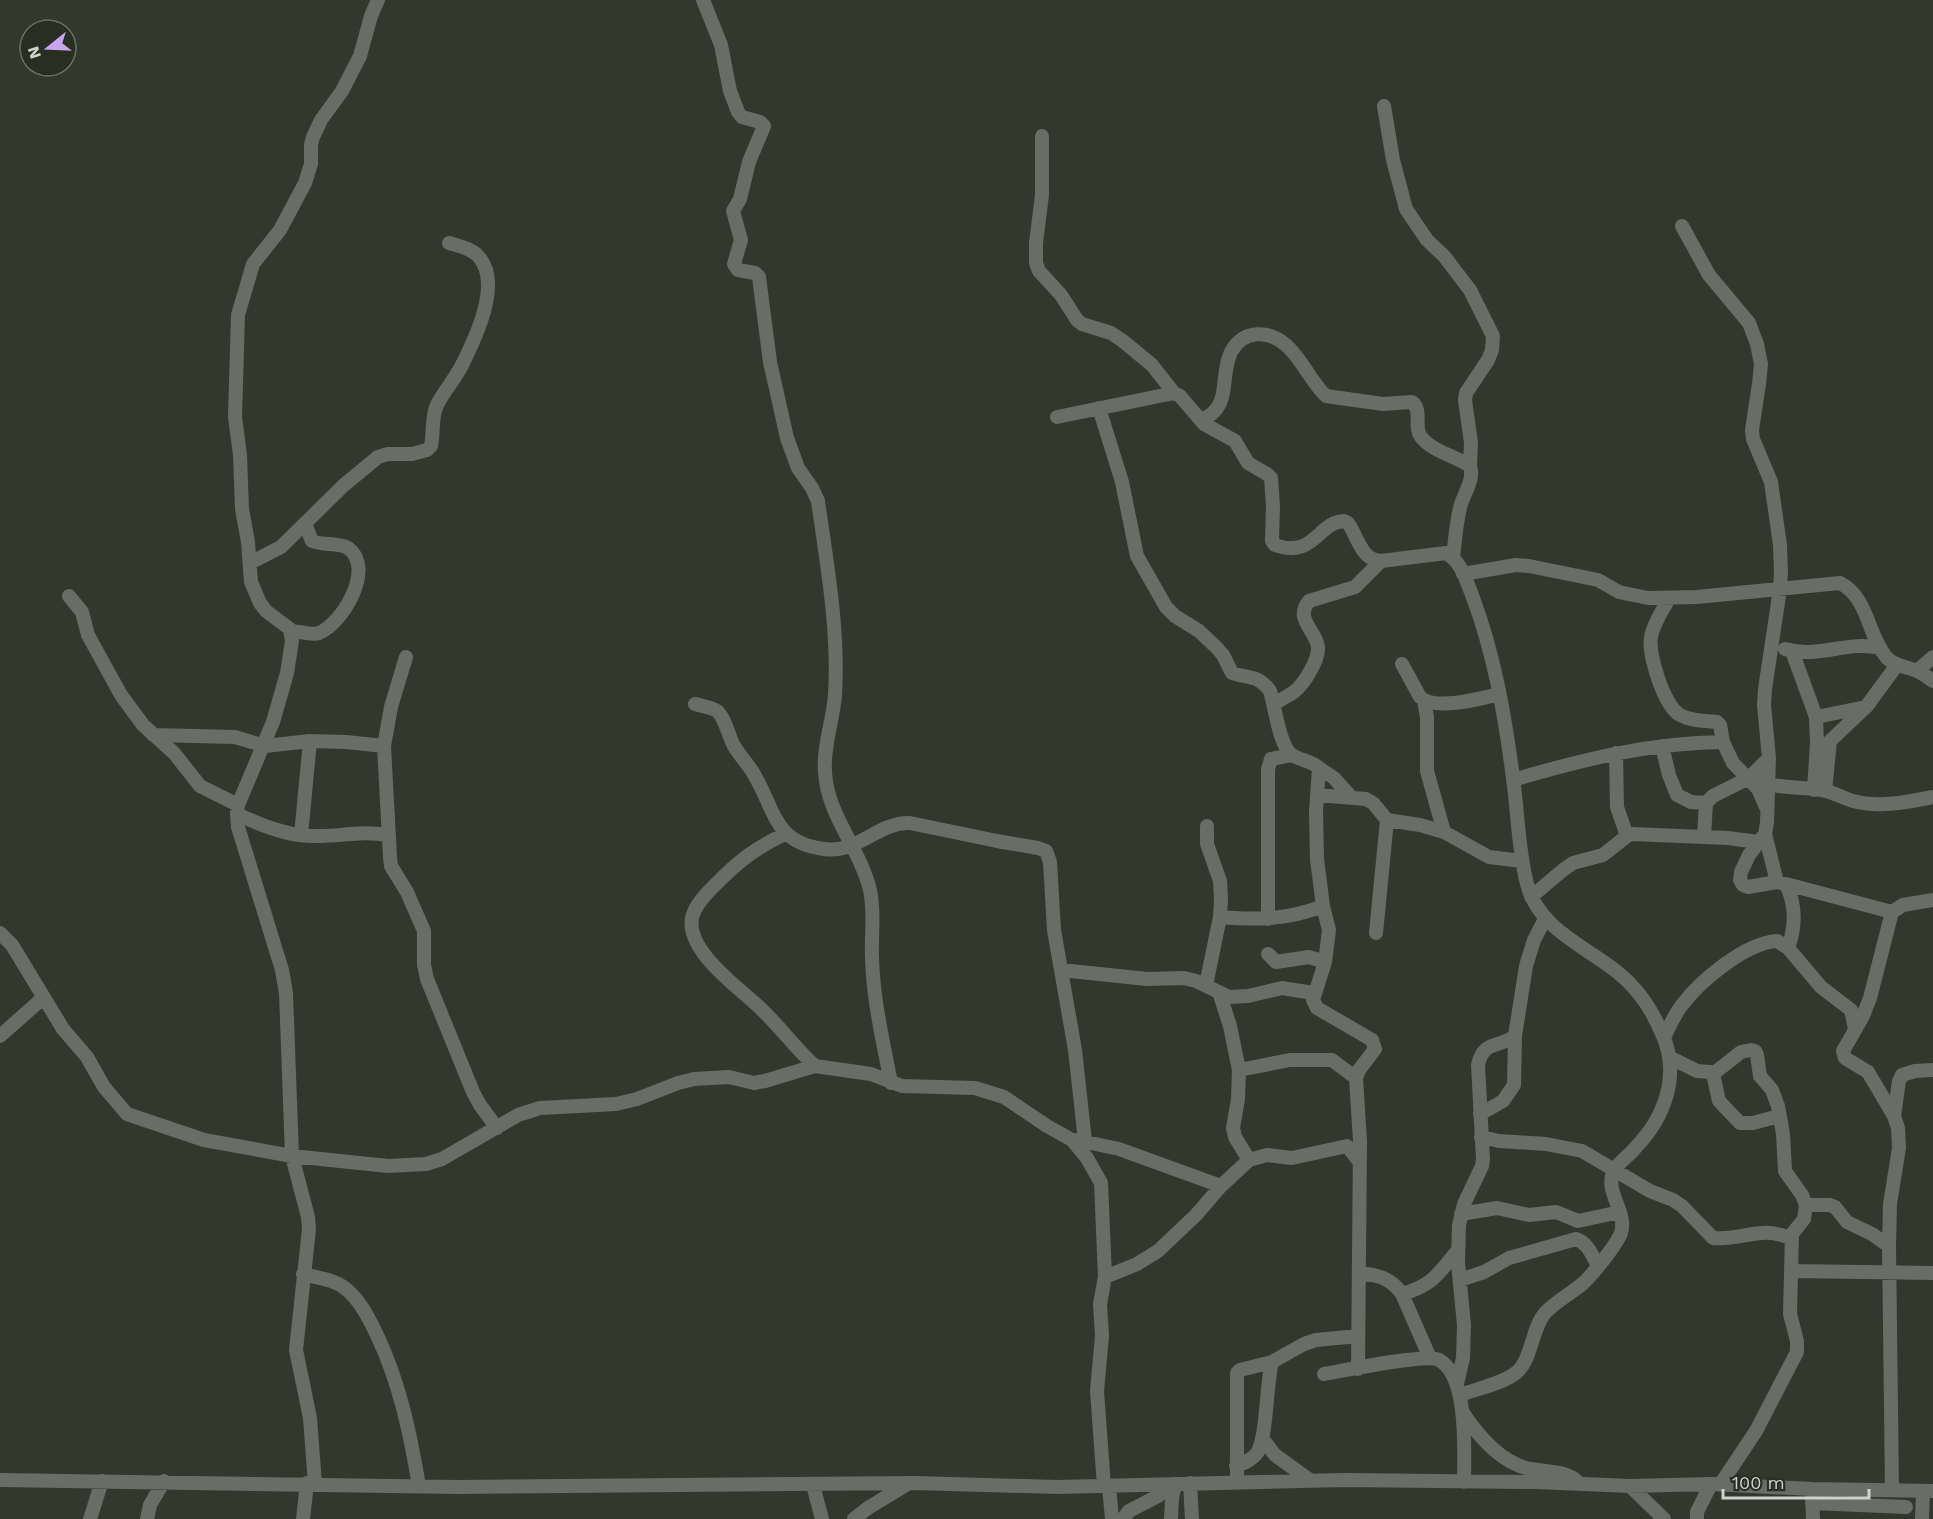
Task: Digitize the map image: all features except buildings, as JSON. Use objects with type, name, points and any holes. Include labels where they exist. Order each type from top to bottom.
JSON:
[{"type":"street","points":[[303,1519],[311,1484],[309,1418],[296,1350],[308,1244],[308,1217],[292,1156],[286,993],[282,970],[238,827],[237,810],[273,722],[290,658],[291,631],[287,625],[266,611],[251,582],[242,508],[240,454],[235,417],[238,315],[253,264],[280,230],[305,183],[311,164],[313,137],[321,120],[342,91],[360,56],[378,0]]},
{"type":"street","points":[[703,0],[721,45],[730,90],[738,112],[747,119],[760,122],[764,126],[749,162],[740,200],[733,211],[741,240],[734,264],[738,270],[755,273],[759,277],[770,362],[787,438],[798,468],[818,501],[835,628],[835,694],[825,756],[825,773],[832,804],[865,870],[871,892],[874,915],[872,957],[875,992],[891,1083]]},
{"type":"street","points":[[1384,106],[1393,160],[1406,209],[1427,240],[1470,290],[1493,336],[1492,350],[1488,360],[1466,393],[1471,443],[1471,477],[1460,506],[1453,557]]},
{"type":"street","points":[[1042,136],[1042,195],[1036,243],[1036,263],[1039,271],[1061,295],[1077,320],[1082,324],[1111,333],[1152,364],[1174,393],[1207,417],[1217,432],[1235,441],[1248,463],[1271,478],[1272,541],[1275,545],[1296,548],[1304,546],[1334,524],[1344,520],[1353,530],[1363,552],[1374,565]]},
{"type":"street","points":[[1682,226],[1709,275],[1749,323],[1757,344],[1761,364],[1760,384],[1752,430],[1756,449],[1771,482],[1780,545],[1780,589],[1764,705],[1769,785],[1767,809],[1761,838],[1745,864],[1740,880],[1748,887],[1782,883],[1892,912]]},
{"type":"street","points":[[250,563],[281,547],[344,485],[378,457],[388,454],[412,454],[431,446],[437,404],[462,365],[483,315],[488,295],[487,274],[478,256],[470,250],[449,243]]},
{"type":"street","points":[[1207,417],[1224,390],[1232,350],[1252,335],[1263,333],[1275,336],[1288,346],[1326,396],[1383,404],[1412,402],[1418,411],[1420,436],[1443,452],[1470,466]]},
{"type":"street","points":[[1057,417],[1174,393]]},
{"type":"street","points":[[1099,408],[1122,482],[1137,556],[1161,599],[1175,616],[1199,631],[1217,648],[1232,673],[1257,678],[1264,683],[1270,690],[1286,747],[1292,754],[1311,761],[1334,778],[1350,796]]},
{"type":"street","points":[[291,631],[312,634],[321,632],[331,624],[348,603],[358,584],[357,563],[354,555],[343,546],[312,541],[305,524]]},
{"type":"street","points":[[1274,704],[1294,692],[1318,653],[1315,638],[1304,620],[1304,607],[1308,601],[1355,587],[1374,565],[1446,553],[1453,557],[1463,574],[1489,643],[1513,780],[1522,861],[1531,897],[1545,919],[1633,987],[1650,1010],[1664,1038],[1669,1057],[1670,1085],[1665,1104],[1648,1134],[1614,1170],[1611,1180],[1620,1212],[1622,1232],[1584,1282],[1546,1312],[1536,1327],[1523,1365],[1516,1374],[1459,1389]]},
{"type":"street","points":[[1463,574],[1529,566],[1598,580],[1619,592],[1632,596],[1669,598],[1840,583],[1850,588],[1863,609],[1880,648],[1888,659],[1897,665],[1917,671],[1933,681]]},
{"type":"street","points":[[69,596],[82,612],[91,641],[137,718],[174,753],[200,786],[261,825],[302,836],[359,832],[388,835]]},
{"type":"street","points":[[1669,598],[1651,637],[1653,655],[1662,688],[1674,711],[1681,716],[1717,722],[1733,763],[1750,780],[1767,809]]},
{"type":"street","points":[[1772,645],[1805,654],[1858,645],[1880,648]]},
{"type":"street","points":[[1792,651],[1816,717],[1819,790]]},
{"type":"street","points":[[406,657],[391,707],[384,746],[391,866],[407,892],[424,931],[424,965],[431,991],[473,1092],[497,1128]]},
{"type":"street","points":[[1917,671],[1933,657]]},
{"type":"street","points":[[1402,664],[1424,701],[1427,771],[1443,832]]},
{"type":"street","points":[[1819,790],[1830,741],[1866,707],[1897,665]]},
{"type":"street","points":[[1424,701],[1459,702],[1499,694]]},
{"type":"street","points":[[695,704],[716,710],[733,745],[757,778],[785,834],[802,843],[825,850],[853,846],[886,826],[895,823],[910,823],[1046,851],[1050,862],[1054,930],[1075,1050],[1079,1140],[1101,1183],[1105,1277],[1100,1304],[1102,1336],[1097,1391],[1112,1519]]},
{"type":"street","points":[[1816,717],[1866,707]]},
{"type":"street","points":[[153,735],[235,737],[265,746],[310,741],[384,746]]},
{"type":"street","points":[[302,836],[310,741]]},
{"type":"street","points":[[1513,780],[1616,753],[1662,746],[1723,742]]},
{"type":"street","points":[[1662,746],[1677,795],[1690,802],[1706,803]]},
{"type":"street","points":[[1616,753],[1616,798],[1618,813],[1627,836]]},
{"type":"street","points":[[1268,919],[1269,763],[1274,758],[1292,754]]},
{"type":"street","points":[[1704,837],[1706,803],[1713,796],[1750,780],[1768,758]]},
{"type":"street","points":[[1319,768],[1317,859],[1323,906],[1329,930],[1325,962],[1313,1000],[1317,1008],[1372,1040],[1375,1049],[1359,1070],[1356,1078],[1353,1144],[1358,1160],[1358,1369]]},
{"type":"street","points":[[1750,780],[1769,785],[1819,790],[1871,804],[1933,797]]},
{"type":"street","points":[[1317,795],[1366,799],[1373,803],[1388,820],[1420,825],[1443,832],[1489,857],[1522,861]]},
{"type":"street","points":[[1376,933],[1388,820]]},
{"type":"street","points":[[1206,985],[1220,917],[1220,881],[1207,844],[1207,826]]},
{"type":"street","points":[[1531,897],[1573,863],[1603,855],[1627,836],[1639,833],[1761,838]]},
{"type":"street","points":[[785,834],[750,852],[713,887],[695,909],[692,920],[693,930],[705,955],[716,970],[759,1006],[815,1066]]},
{"type":"street","points":[[1761,838],[1793,903],[1794,929],[1788,948]]},
{"type":"street","points":[[1894,1116],[1868,1072],[1844,1056],[1843,1051],[1873,990],[1892,912],[1903,905],[1933,900]]},
{"type":"street","points":[[1220,917],[1287,918],[1323,906]]},
{"type":"street","points":[[1480,1114],[1503,1101],[1510,1094],[1514,1085],[1515,1036],[1526,966],[1534,940],[1545,919]]},
{"type":"street","points":[[0,933],[12,945],[63,1029],[87,1057],[104,1087],[127,1114],[204,1140],[292,1156],[388,1166],[426,1164],[450,1155],[518,1115],[540,1108],[616,1104],[694,1079],[729,1077],[754,1083],[815,1066],[871,1074],[891,1083],[911,1087],[975,1088],[1004,1097],[1047,1126],[1079,1140],[1158,1162],[1221,1186]]},
{"type":"street","points":[[1664,1038],[1683,1004],[1735,957],[1749,949],[1773,941],[1782,943],[1788,948],[1821,987],[1851,1010],[1855,1029]]},
{"type":"street","points":[[1268,954],[1276,962],[1309,957],[1325,962]]},
{"type":"street","points":[[1282,962],[1282,987]]},
{"type":"street","points":[[1061,970],[1147,980],[1184,978],[1206,985],[1219,993],[1239,997],[1282,987],[1314,993]]},
{"type":"street","points":[[1219,993],[1230,1026],[1239,1070],[1238,1099],[1233,1128],[1235,1137],[1249,1160]]},
{"type":"street","points":[[0,1036],[43,998]]},
{"type":"street","points":[[1464,1482],[1462,1411],[1459,1389],[1463,1358],[1458,1250],[1461,1214],[1483,1159],[1478,1065],[1480,1055],[1486,1048],[1515,1036]]},
{"type":"street","points":[[1696,1519],[1697,1512],[1756,1431],[1797,1352],[1797,1341],[1790,1314],[1792,1239],[1795,1229],[1804,1219],[1806,1205],[1802,1195],[1785,1171],[1784,1143],[1779,1116],[1772,1090],[1760,1076],[1755,1051],[1741,1052],[1713,1074]]},
{"type":"street","points":[[1669,1057],[1697,1071],[1713,1074]]},
{"type":"street","points":[[1239,1070],[1290,1060],[1332,1060],[1356,1078]]},
{"type":"street","points":[[1907,1513],[1898,1489],[1889,1273],[1890,1204],[1899,1148],[1894,1116],[1902,1075],[1915,1071],[1933,1070]]},
{"type":"street","points":[[1713,1074],[1719,1101],[1740,1123],[1754,1123],[1779,1116]]},
{"type":"street","points":[[1481,1137],[1499,1141],[1546,1144],[1582,1151],[1650,1191],[1673,1200],[1682,1206],[1713,1238],[1722,1239],[1765,1232],[1792,1239]]},
{"type":"street","points":[[1483,1159],[1499,1141]]},
{"type":"street","points":[[1105,1277],[1137,1264],[1158,1251],[1249,1160],[1267,1155],[1292,1158],[1353,1144]]},
{"type":"street","points":[[1806,1205],[1835,1207],[1847,1222],[1872,1234],[1889,1246]]},
{"type":"street","points":[[1461,1214],[1497,1208],[1528,1215],[1556,1212],[1578,1221],[1620,1212]]},
{"type":"street","points":[[1435,1279],[1461,1286],[1509,1258],[1576,1239],[1588,1247],[1598,1266]]},
{"type":"street","points":[[1402,1294],[1424,1287],[1435,1279],[1458,1250]]},
{"type":"street","points":[[1792,1271],[1933,1273]]},
{"type":"street","points":[[1359,1273],[1385,1278],[1396,1285],[1430,1358]]},
{"type":"street","points":[[303,1274],[332,1281],[347,1289],[373,1327],[397,1383],[412,1441],[419,1486]]},
{"type":"street","points":[[1237,1483],[1237,1373],[1240,1370],[1266,1364],[1304,1344],[1328,1338],[1358,1336]]},
{"type":"street","points":[[1324,1374],[1430,1358],[1438,1360],[1447,1368],[1459,1389]]},
{"type":"street","points":[[1236,1466],[1253,1457],[1262,1438],[1269,1379],[1266,1364]]},
{"type":"street","points":[[1462,1411],[1476,1432],[1501,1456],[1528,1468],[1567,1475],[1579,1484]]},
{"type":"street","points":[[1262,1438],[1275,1455],[1311,1481]]},
{"type":"street","points":[[1528,1468],[1536,1482]]},
{"type":"street","points":[[0,1480],[419,1486],[909,1483],[1040,1487],[1311,1481],[1536,1482],[1630,1486],[1716,1485],[1812,1496],[1907,1513]]},
{"type":"street","points":[[90,1519],[102,1480]]},
{"type":"street","points":[[147,1519],[150,1505],[164,1481]]},
{"type":"street","points":[[854,1519],[909,1483]]},
{"type":"street","points":[[1191,1484],[1192,1519]]},
{"type":"street","points":[[813,1485],[822,1519]]},
{"type":"street","points":[[1123,1519],[1129,1511],[1158,1496],[1172,1485]]},
{"type":"street","points":[[1172,1485],[1172,1519]]},
{"type":"street","points":[[1630,1486],[1664,1519]]},
{"type":"street","points":[[1812,1496],[1898,1489],[1928,1491],[1922,1519]]},
{"type":"street","points":[[1812,1496],[1812,1519]]}]
